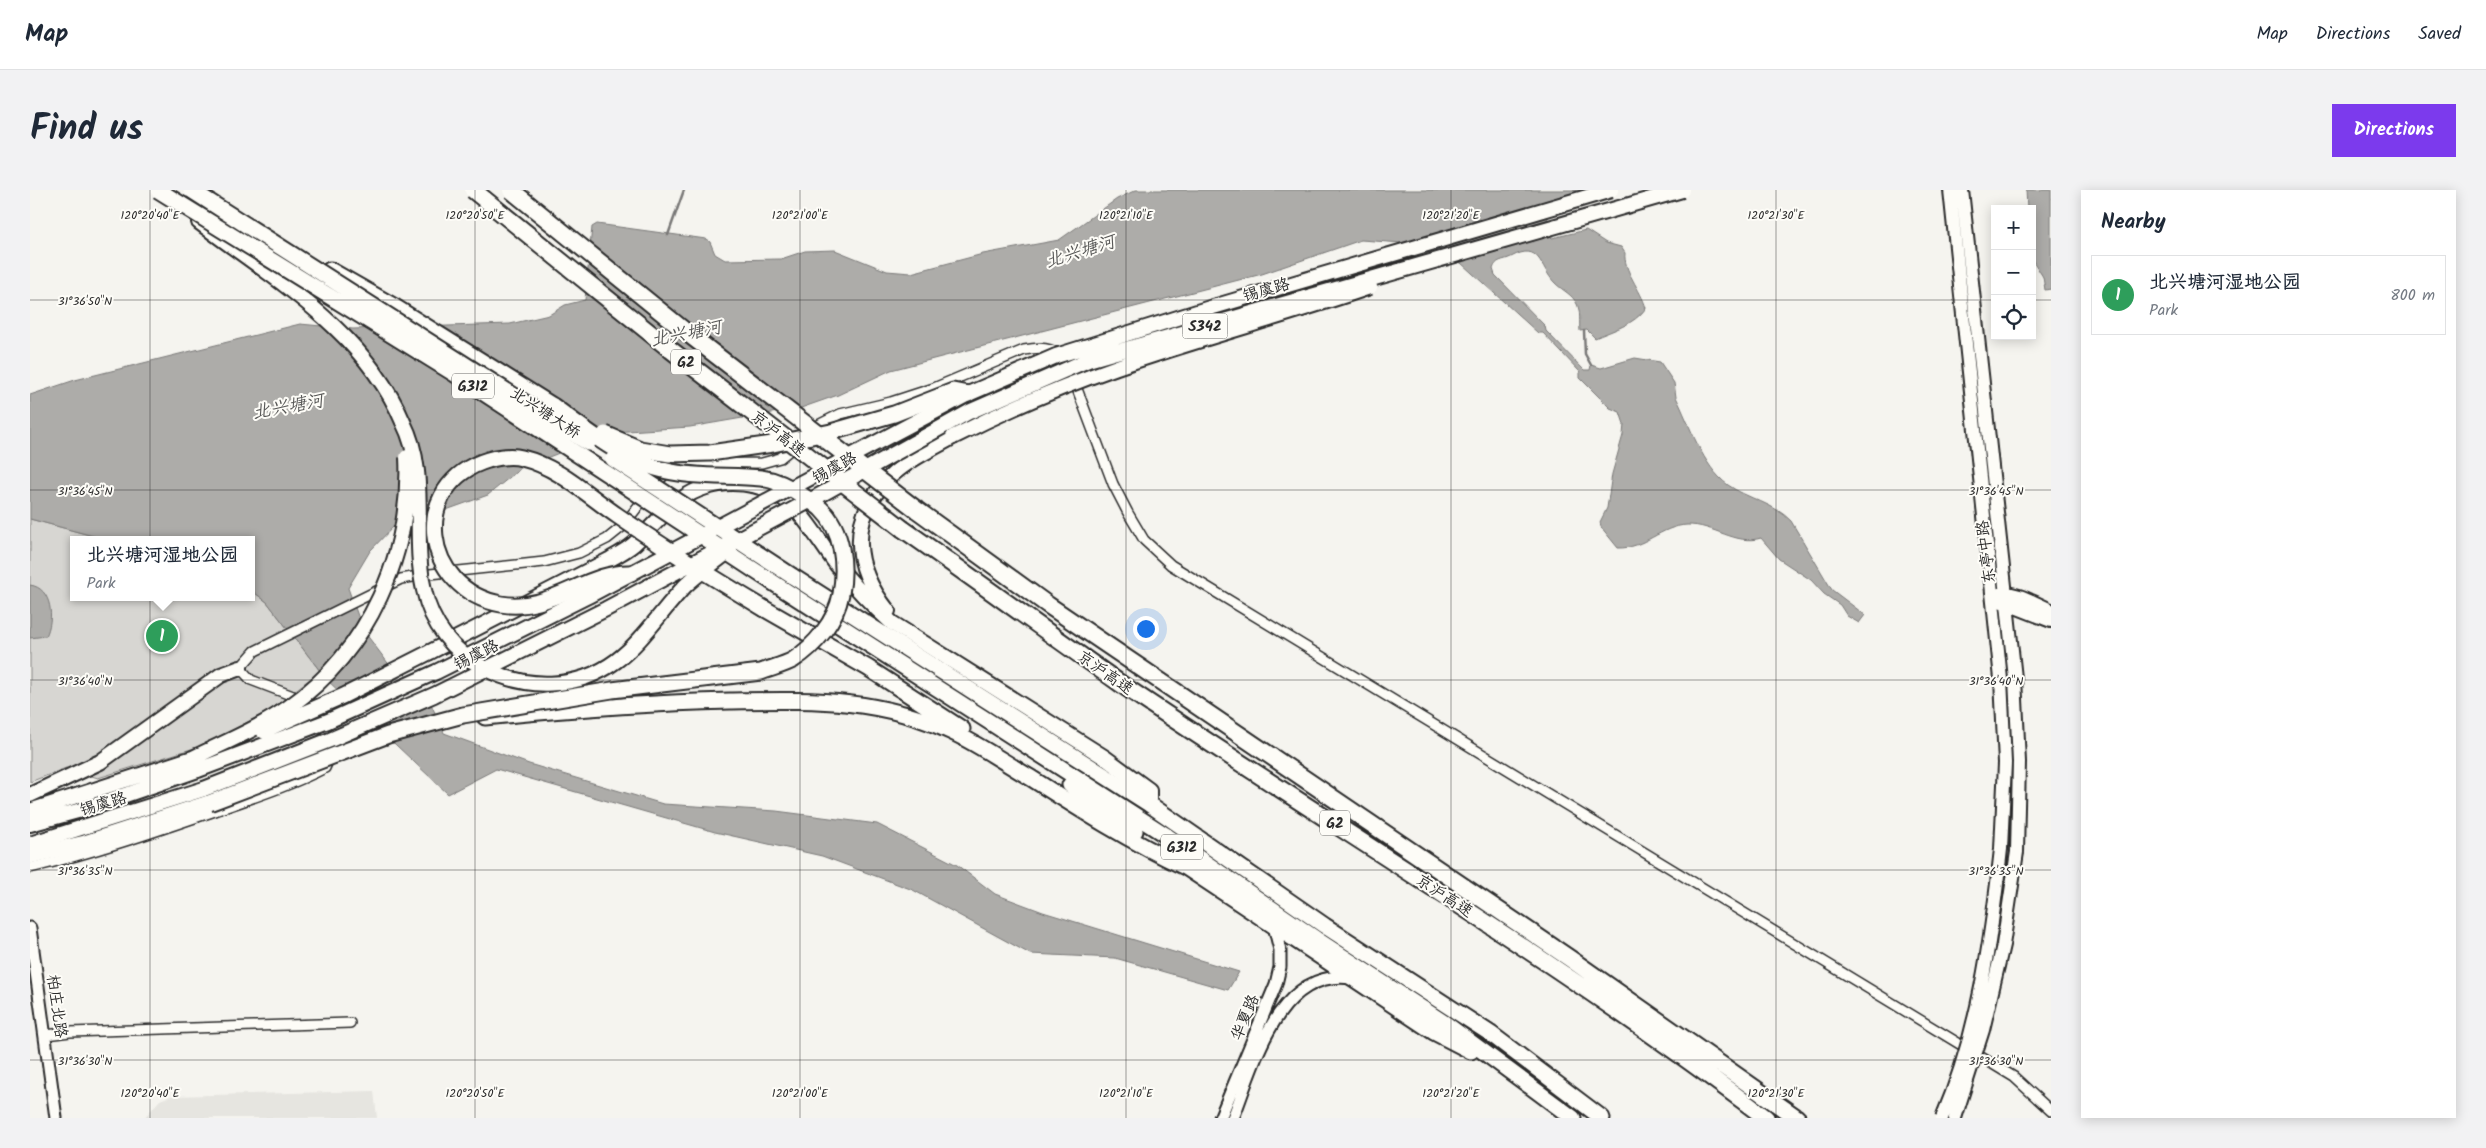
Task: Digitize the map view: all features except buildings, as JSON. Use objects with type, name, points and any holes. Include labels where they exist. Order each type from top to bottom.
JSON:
[{"type":"highway","name":"北兴塘大桥","points":[[157,190],[455,374],[1064,770]]},
{"type":"highway","name":"北兴塘大桥","points":[[193,190],[1149,804]]},
{"type":"highway","points":[[30,856],[85,843],[206,796],[388,735],[463,715],[530,703],[761,672],[792,661],[813,644],[828,625],[840,597],[844,572],[840,546],[833,524],[821,508],[788,485],[763,478],[690,475],[667,471],[633,460],[553,406],[395,307],[193,190]]},
{"type":"highway","name":"京沪高速","points":[[473,190],[671,350],[903,529],[1121,683],[1533,953],[1712,1077],[1766,1118]]},
{"type":"highway","name":"京沪高速","points":[[511,190],[686,332],[917,510],[1048,605],[1569,958],[1797,1118]]},
{"type":"highway","points":[[553,406],[609,436],[640,448],[670,454],[773,444],[812,436],[894,414],[953,391],[968,394]]},
{"type":"highway","points":[[631,573],[614,572],[564,595],[534,603],[502,605],[478,597],[458,584],[444,568],[436,549],[434,529],[436,508],[447,487],[462,473],[479,463],[500,457],[520,458],[555,471],[617,516],[765,609],[868,668],[1000,753],[1041,785]]},
{"type":"highway","points":[[444,721],[670,702],[796,700],[856,703],[902,713],[952,732],[1098,821],[1185,867]]},
{"type":"highway","points":[[1064,770],[1068,784],[1185,867],[1434,1032],[1506,1068]]},
{"type":"highway","name":"G312","points":[[1064,770],[1164,834],[1316,939],[1446,1024],[1572,1118]]},
{"type":"highway","name":"G312","points":[[1149,804],[1325,926],[1491,1034],[1602,1118]]},
{"type":"main road","points":[[157,190],[295,295],[352,342],[378,373],[410,436],[418,476],[420,562],[423,589],[440,631],[474,663],[518,682],[544,685],[569,682],[592,676],[616,661],[635,644],[686,585],[755,529]]},
{"type":"main road","name":"锡虞路","points":[[30,824],[85,809],[195,764],[328,721],[436,672],[631,573],[968,394],[1056,356],[1126,333],[1611,190]]},
{"type":"main road","name":"锡虞路","points":[[30,844],[206,796],[434,695],[606,609],[969,412],[1088,360],[1682,190]]},
{"type":"main road","name":"东亭中路","points":[[1942,1118],[1971,1027],[1990,943],[2001,850],[2005,763],[2001,679],[1950,190]]},
{"type":"main road","name":"东亭中路","points":[[1955,1118],[1986,1021],[2003,945],[2017,852],[2019,762],[2015,678],[2008,606],[1962,190]]},
{"type":"main road","points":[[901,627],[878,598],[864,571],[860,536],[862,521],[868,506],[891,476],[908,462],[953,437],[1049,392],[1118,367],[1291,314],[1478,248]]},
{"type":"main road","points":[[195,764],[290,707],[332,671],[352,647],[386,584],[398,547],[407,502],[408,476],[403,422]]},
{"type":"main road","points":[[30,811],[195,764],[296,718],[609,560],[636,543],[682,498],[704,488],[725,483],[749,483],[769,489],[788,500],[807,520],[836,564],[864,598],[892,623],[1104,757],[1150,790],[1149,804]]},
{"type":"main road","points":[[1992,595],[2006,592],[2051,610]]},
{"type":"main road","points":[[1992,595],[2008,606],[2051,622]]},
{"type":"main road","points":[[30,795],[100,762],[221,675],[240,668]]},
{"type":"street","points":[[30,868],[84,855],[140,837],[250,798],[325,768],[329,759],[324,732],[310,706],[293,696],[251,680],[240,668],[255,651],[374,590],[401,580],[420,576],[544,562],[579,553],[607,539],[622,527],[657,482],[670,470],[684,464],[762,463],[780,458],[820,424],[840,414],[891,402],[934,388],[1024,350],[1038,348],[1054,350],[1065,357],[1113,484],[1144,540],[1171,564],[2014,1077],[2051,1110]]},
{"type":"street","name":"华夏路","points":[[1220,1118],[1276,984],[1280,967],[1280,950],[1274,926]]},
{"type":"street","name":"柏庄北路","points":[[30,928],[56,1118]]},
{"type":"street","name":"华夏路","points":[[1233,1118],[1268,1034],[1286,1003],[1300,989],[1318,979],[1336,976],[1354,978]]},
{"type":"street","points":[[46,1035],[70,1032],[350,1023]]},
{"type":"shaded area","points":[[30,519],[93,536],[70,536],[70,601],[255,601],[255,593],[267,602],[320,671],[270,710],[204,745],[98,778],[66,768],[30,782]]},
{"type":"shaded area","points":[[374,1091],[377,1118],[144,1118],[160,1100],[171,1096]]},
{"type":"water","name":"北兴塘河","points":[[1136,190],[1602,190],[1598,202],[1550,215],[1546,221],[1548,234],[1552,238],[1586,230],[1606,243],[1621,247],[1625,253],[1629,273],[1646,308],[1636,319],[1595,338],[1587,330],[1580,331],[1577,304],[1570,295],[1555,283],[1538,258],[1528,252],[1498,262],[1493,269],[1495,275],[1545,326],[1546,331],[1584,370],[1590,370],[1591,365],[1601,368],[1635,358],[1660,362],[1674,383],[1676,397],[1704,456],[1719,477],[1736,490],[1769,505],[1791,521],[1832,590],[1865,615],[1859,623],[1847,616],[1840,605],[1824,594],[1811,580],[1779,559],[1761,538],[1743,539],[1706,528],[1687,525],[1669,529],[1636,545],[1618,548],[1601,527],[1600,522],[1607,508],[1612,474],[1623,435],[1624,424],[1620,412],[1610,408],[1580,378],[1580,372],[1543,333],[1538,333],[1461,263],[1402,243],[1361,240],[1262,274],[891,370],[838,395],[801,408],[690,427],[612,432],[521,468],[488,495],[435,514],[395,525],[370,551],[348,588],[363,630],[409,691],[431,704],[444,733],[529,764],[663,804],[776,811],[877,824],[957,865],[995,894],[1043,912],[1239,972],[1228,990],[1115,958],[1030,954],[913,890],[822,856],[715,832],[496,769],[448,794],[327,680],[267,602],[255,593],[255,536],[93,536],[30,519],[30,395],[75,380],[300,324],[353,329],[510,324],[549,315],[565,305],[585,300],[592,227],[597,224],[706,239],[710,242],[715,254],[725,260],[781,259],[805,251],[835,250],[887,271],[911,273],[983,254],[1059,240],[1117,199]]},
{"type":"water","points":[[2026,190],[2051,190],[2051,289],[2045,290],[2043,277],[2036,266],[2036,205],[2027,205]]},
{"type":"water","points":[[30,585],[38,587],[43,592],[50,606],[50,622],[46,636],[30,638]]},
{"type":"pier","points":[[402,677],[411,689],[431,701],[374,728],[347,702]]},
{"type":"waterway","points":[[668,235],[684,190]]},
{"type":"waterway","points":[[1584,331],[1585,354],[1591,365]]},
{"type":"place","name":"北兴塘河湿地公园","points":[[162,636]]}]
